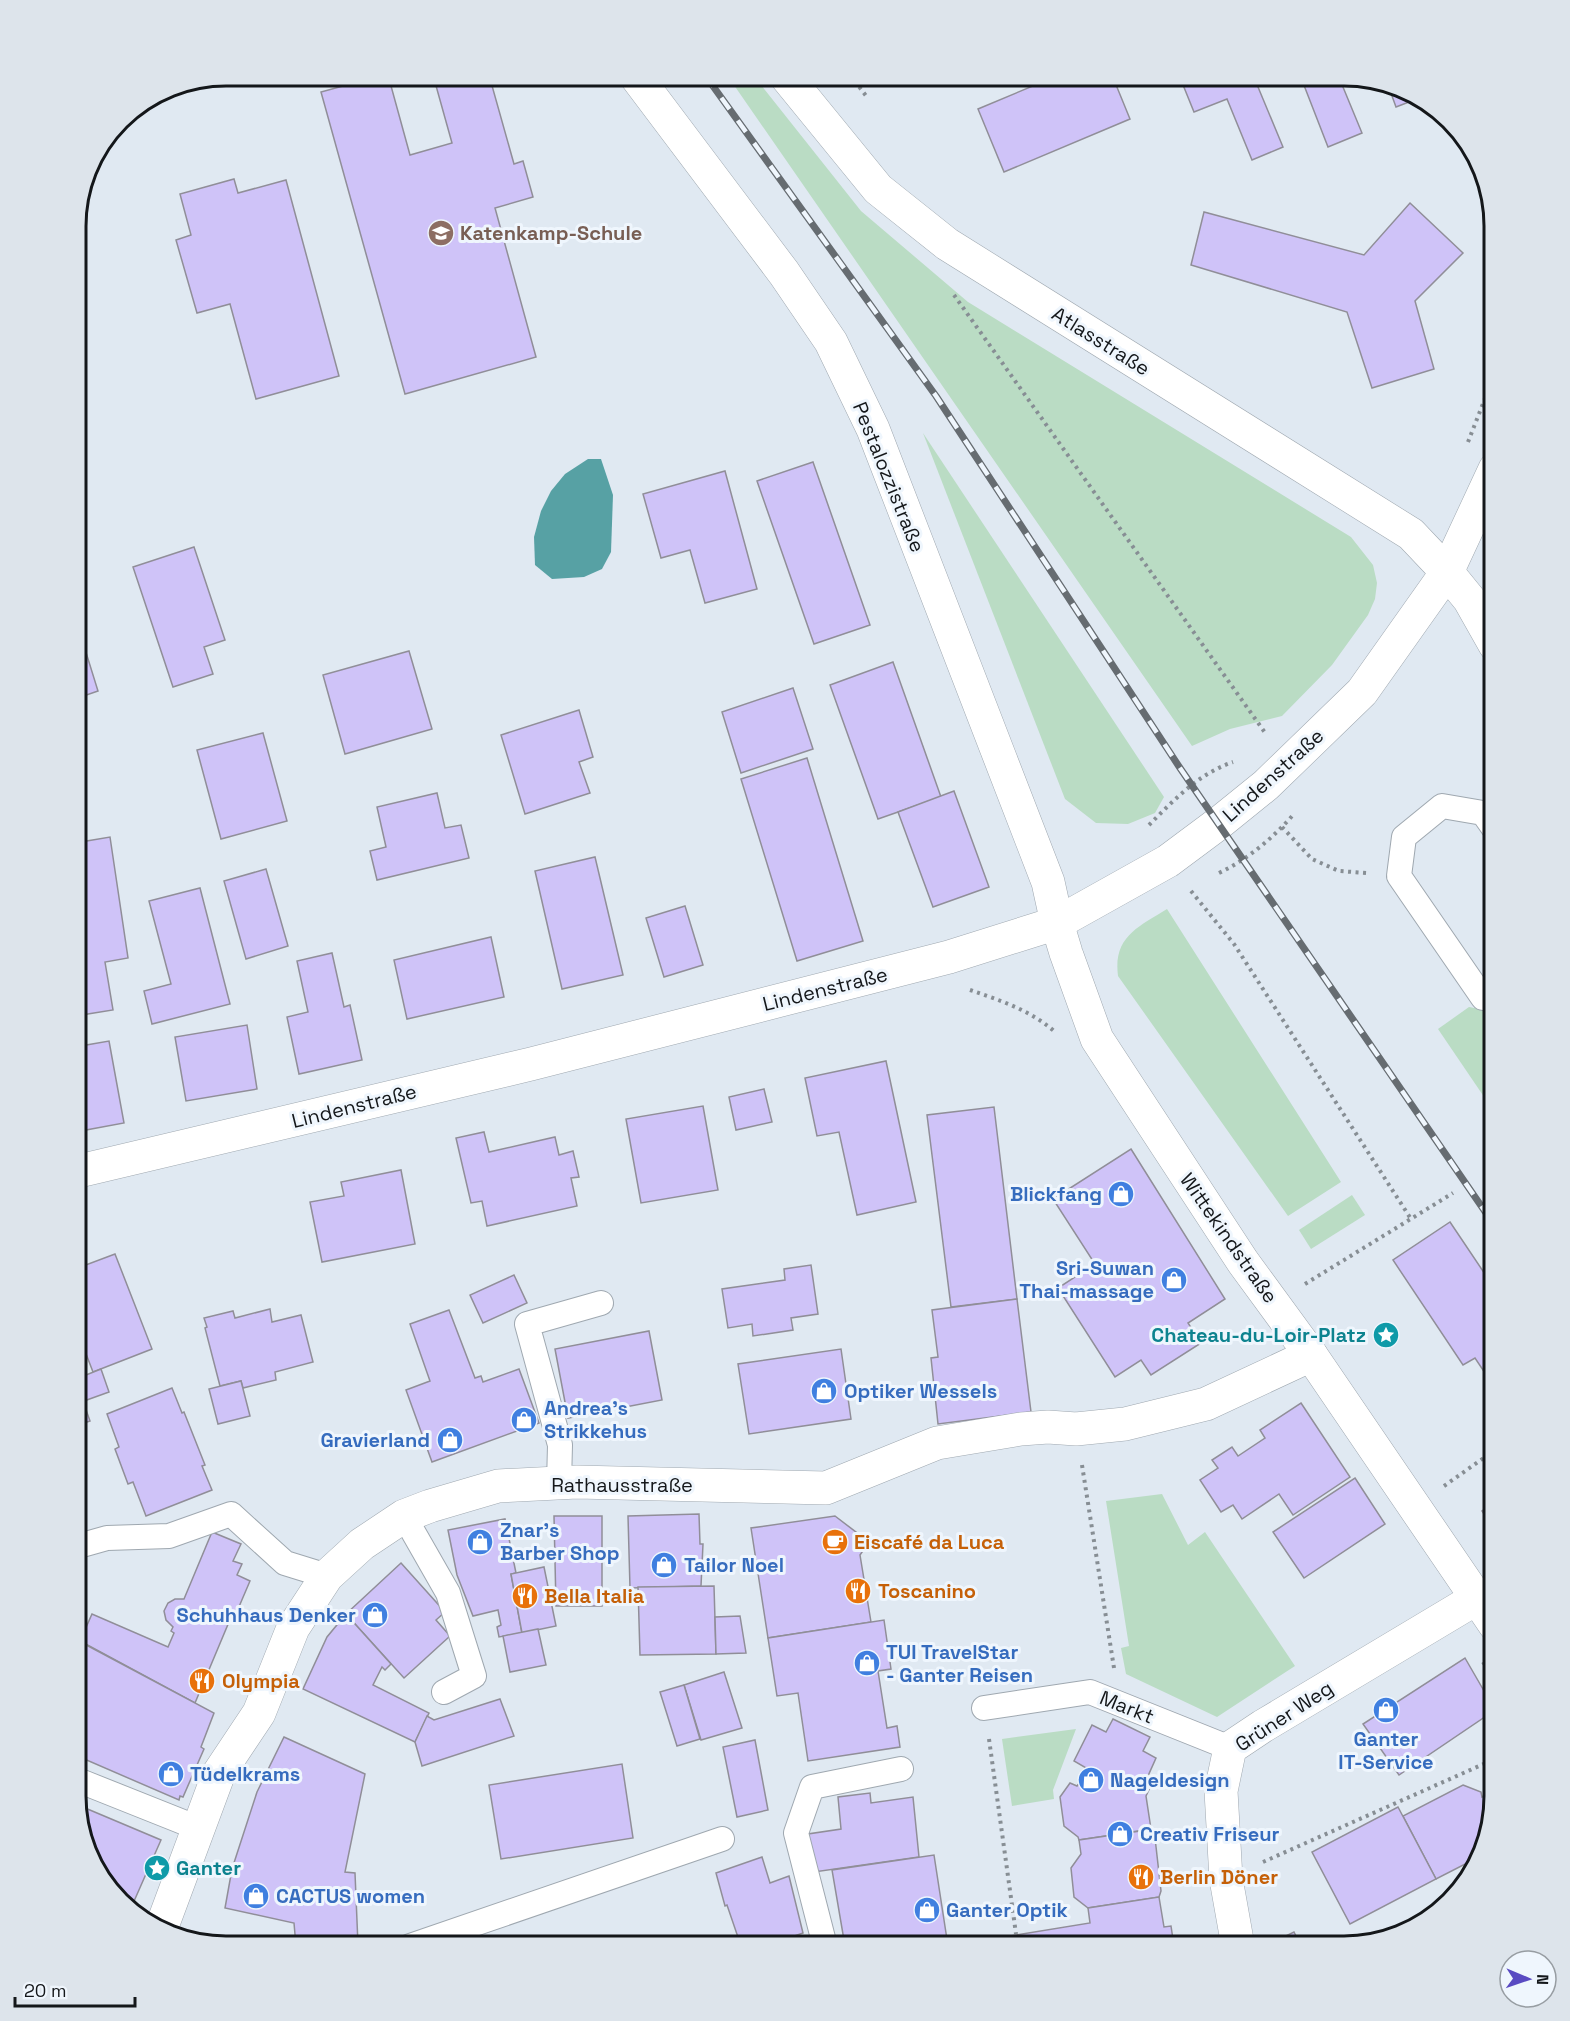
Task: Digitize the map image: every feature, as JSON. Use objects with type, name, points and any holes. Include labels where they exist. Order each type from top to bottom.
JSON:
[{"type":"street","name":"Pestalozzistraße","points":[[643,86],[784,273],[831,342],[873,429],[1048,882],[1057,923]]},
{"type":"street","name":"Atlasstraße","points":[[794,86],[878,189],[947,244],[1411,534],[1469,599],[1484,626]]},
{"type":"street","name":"Lindenstraße","points":[[86,1169],[531,1064],[949,957],[1057,923],[1168,861],[1266,785],[1362,692],[1447,572],[1484,493]]},
{"type":"street","name":"Wittekindstraße","points":[[1057,923],[1097,1038],[1173,1157],[1484,1608]]},
{"type":"street","name":"Rathausstraße","points":[[164,1921],[219,1773],[260,1713],[293,1628],[327,1576],[362,1544],[404,1516],[498,1486],[559,1484],[826,1488],[937,1443],[1021,1429],[1048,1427],[1076,1429],[1125,1424],[1206,1404],[1311,1355]]},
{"type":"street","name":"Grüner Weg","points":[[1236,1936],[1226,1879],[1221,1791],[1230,1748],[1477,1598]]},
{"type":"lane","points":[[1484,814],[1442,806],[1404,837],[1399,876],[1484,998]]},
{"type":"lane","points":[[559,1484],[560,1445],[527,1324],[600,1303]]},
{"type":"lane","points":[[86,1544],[107,1538],[169,1536],[231,1514],[285,1563],[327,1576]]},
{"type":"lane","points":[[404,1516],[448,1593],[474,1676],[444,1692]]},
{"type":"lane","name":"Markt","points":[[984,1708],[1090,1692],[1230,1748]]},
{"type":"lane","points":[[822,1936],[796,1833],[812,1787],[901,1769]]},
{"type":"lane","points":[[86,1783],[198,1828]]},
{"type":"lane","points":[[439,1936],[722,1839]]},
{"type":"path","points":[[858,86],[867,97]]},
{"type":"path","points":[[947,285],[1270,739]]},
{"type":"path","points":[[1465,449],[1484,401]]},
{"type":"path","points":[[1146,828],[1191,784],[1223,765],[1240,759]]},
{"type":"path","points":[[1282,827],[1312,859],[1339,871],[1399,876]]},
{"type":"path","points":[[1168,861],[1234,944],[1411,1219]]},
{"type":"path","points":[[1275,1305],[1453,1193]]},
{"type":"path","points":[[1076,1429],[1120,1704]]},
{"type":"path","points":[[1414,1507],[1484,1458]]},
{"type":"path","points":[[984,1708],[1016,1934]]},
{"type":"path","points":[[1226,1879],[1484,1764]]},
{"type":"green space","points":[[735,86],[762,86],[861,211],[968,302],[1351,537],[1373,565],[1377,583],[1375,599],[1368,615],[1332,665],[1282,716],[1230,729],[1192,746]]},
{"type":"green space","points":[[923,433],[1164,797],[1155,813],[1128,824],[1096,823],[1065,799]]},
{"type":"green space","points":[[1167,909],[1341,1182],[1288,1216],[1118,976],[1117,963],[1124,942],[1137,928]]},
{"type":"green space","points":[[1469,1007],[1484,1010],[1484,1097],[1438,1029]]},
{"type":"green space","points":[[1352,1195],[1365,1215],[1311,1249],[1299,1230]]},
{"type":"green space","points":[[1162,1494],[1188,1545],[1205,1532],[1295,1666],[1217,1717],[1126,1674],[1121,1648],[1129,1646],[1106,1501]]},
{"type":"green space","points":[[1076,1729],[1053,1790],[1054,1799],[1012,1806],[1002,1739]]},
{"type":"water","points":[[588,459],[601,459],[613,495],[611,552],[602,569],[584,577],[552,579],[535,565],[534,537],[541,511],[551,491],[565,474]]},
{"type":"building","points":[[343,86],[391,86],[410,155],[452,143],[436,86],[492,86],[514,164],[523,161],[533,197],[495,208],[536,357],[405,394],[321,92]]},
{"type":"building","points":[[1033,86],[1116,86],[1130,119],[1004,172],[978,109]]},
{"type":"building","points":[[1183,86],[1258,86],[1283,147],[1252,160],[1227,99],[1194,112]]},
{"type":"building","points":[[1304,86],[1343,86],[1362,133],[1328,147]]},
{"type":"building","points":[[1391,93],[1410,102],[1396,107]]},
{"type":"building","points":[[234,179],[238,193],[286,180],[339,376],[256,399],[230,304],[197,313],[176,240],[191,235],[180,194]]},
{"type":"building","points":[[1410,203],[1463,253],[1415,301],[1434,369],[1372,388],[1347,312],[1191,265],[1204,212],[1364,255]]},
{"type":"building","points":[[813,462],[870,625],[814,644],[757,481]]},
{"type":"building","points":[[725,471],[757,589],[705,603],[690,550],[661,558],[643,494]]},
{"type":"building","points":[[194,547],[225,640],[204,647],[213,674],[173,687],[133,567]]},
{"type":"building","points":[[409,651],[432,729],[345,754],[323,675]]},
{"type":"building","points":[[86,652],[98,691],[86,695]]},
{"type":"building","points":[[893,662],[941,797],[878,819],[830,685]]},
{"type":"building","points":[[793,688],[813,749],[741,773],[722,712]]},
{"type":"building","points":[[579,710],[593,757],[579,762],[590,793],[525,814],[501,735]]},
{"type":"building","points":[[263,733],[287,821],[221,839],[197,750]]},
{"type":"building","points":[[807,758],[863,941],[797,961],[741,779]]},
{"type":"building","points":[[954,791],[989,887],[933,907],[898,812]]},
{"type":"building","points":[[437,793],[445,828],[461,825],[469,858],[377,880],[370,851],[386,847],[377,807]]},
{"type":"building","points":[[110,837],[128,958],[105,962],[113,1010],[86,1014],[86,841]]},
{"type":"building","points":[[595,857],[623,975],[562,989],[535,871]]},
{"type":"building","points":[[266,869],[288,946],[246,959],[224,881]]},
{"type":"building","points":[[200,888],[230,1004],[152,1024],[144,991],[171,984],[149,901]]},
{"type":"building","points":[[685,906],[703,965],[664,977],[646,918]]},
{"type":"building","points":[[491,937],[504,997],[407,1019],[394,960]]},
{"type":"building","points":[[332,953],[344,1007],[350,1005],[362,1060],[299,1074],[287,1017],[308,1012],[297,961]]},
{"type":"building","points":[[247,1025],[257,1089],[186,1101],[175,1037]]},
{"type":"building","points":[[109,1041],[124,1123],[86,1130],[86,1045]]},
{"type":"building","points":[[886,1061],[916,1202],[857,1215],[839,1132],[817,1136],[805,1078]]},
{"type":"building","points":[[764,1089],[772,1122],[736,1130],[729,1097]]},
{"type":"building","points":[[703,1106],[718,1190],[641,1203],[626,1119]]},
{"type":"building","points":[[994,1107],[1017,1299],[951,1307],[927,1115]]},
{"type":"building","points":[[484,1132],[489,1152],[555,1137],[559,1155],[573,1151],[579,1177],[571,1178],[577,1206],[487,1226],[482,1201],[471,1203],[456,1138]]},
{"type":"building","points":[[1131,1149],[1225,1299],[1188,1323],[1201,1343],[1151,1375],[1141,1360],[1115,1377],[1058,1288],[1095,1264],[1053,1199]]},
{"type":"building","points":[[401,1170],[415,1244],[322,1262],[310,1202],[344,1196],[341,1182]]},
{"type":"building","points":[[1450,1222],[1484,1273],[1484,1372],[1475,1358],[1463,1365],[1393,1260]]},
{"type":"building","points":[[115,1254],[152,1349],[93,1372],[86,1354],[86,1265]]},
{"type":"building","points":[[811,1265],[818,1314],[791,1318],[793,1330],[753,1336],[752,1324],[728,1328],[722,1289],[785,1280],[784,1269]]},
{"type":"building","points":[[514,1275],[527,1303],[483,1323],[470,1295]]},
{"type":"building","points":[[1017,1299],[1031,1412],[938,1424],[931,1358],[938,1357],[932,1310]]},
{"type":"building","points":[[270,1309],[272,1322],[301,1315],[313,1362],[275,1372],[276,1380],[243,1388],[241,1381],[220,1386],[204,1318],[233,1311],[235,1318]]},
{"type":"building","points":[[449,1310],[475,1378],[481,1376],[483,1382],[519,1369],[539,1423],[432,1462],[406,1390],[430,1381],[410,1324]]},
{"type":"building","points":[[649,1331],[662,1400],[568,1418],[555,1349]]},
{"type":"building","points":[[841,1349],[851,1419],[749,1434],[738,1364]]},
{"type":"building","points":[[101,1369],[109,1392],[86,1400],[86,1375]]},
{"type":"building","points":[[241,1381],[250,1416],[218,1424],[209,1389]]},
{"type":"building","points":[[172,1388],[205,1465],[202,1466],[212,1490],[146,1516],[133,1482],[128,1484],[115,1449],[119,1447],[107,1414]]},
{"type":"building","points":[[1301,1403],[1350,1477],[1293,1515],[1279,1494],[1242,1519],[1233,1505],[1221,1512],[1200,1480],[1218,1468],[1212,1460],[1232,1447],[1238,1456],[1265,1438],[1260,1430]]},
{"type":"building","points":[[86,1410],[90,1421],[86,1422]]},
{"type":"building","points":[[1355,1478],[1385,1524],[1304,1578],[1273,1532]]},
{"type":"building","points":[[699,1514],[700,1544],[703,1544],[701,1586],[630,1588],[628,1516]]},
{"type":"building","points":[[554,1516],[602,1516],[602,1606],[556,1606]]},
{"type":"building","points":[[835,1516],[869,1542],[860,1555],[871,1622],[768,1638],[751,1528]]},
{"type":"building","points":[[505,1519],[516,1573],[511,1574],[522,1633],[499,1637],[497,1627],[501,1625],[498,1610],[473,1616],[457,1575],[448,1530]]},
{"type":"building","points":[[212,1532],[241,1544],[233,1561],[242,1564],[237,1575],[250,1581],[232,1623],[229,1622],[195,1703],[86,1644],[86,1628],[92,1614],[168,1647],[174,1633],[171,1631],[173,1627],[166,1620],[164,1611],[168,1603],[175,1599],[184,1599]]},
{"type":"building","points":[[401,1563],[445,1612],[436,1620],[450,1636],[404,1678],[346,1614]]},
{"type":"building","points":[[544,1567],[556,1626],[522,1633],[511,1574]]},
{"type":"building","points":[[714,1586],[716,1654],[640,1655],[638,1587]]},
{"type":"building","points":[[346,1614],[391,1664],[385,1670],[382,1667],[373,1685],[429,1713],[415,1742],[303,1689],[327,1637]]},
{"type":"building","points":[[740,1616],[746,1653],[716,1654],[715,1617]]},
{"type":"building","points":[[884,1620],[891,1669],[878,1671],[887,1728],[897,1726],[900,1747],[808,1761],[798,1693],[777,1696],[768,1638]]},
{"type":"building","points":[[538,1629],[546,1665],[510,1672],[503,1636]]},
{"type":"building","points":[[86,1645],[214,1713],[201,1747],[204,1749],[183,1797],[180,1796],[179,1800],[86,1760]]},
{"type":"building","points":[[1465,1658],[1484,1691],[1484,1717],[1399,1775],[1363,1724]]},
{"type":"building","points":[[724,1672],[742,1728],[701,1740],[684,1685]]},
{"type":"building","points":[[684,1685],[700,1739],[677,1746],[660,1692]]},
{"type":"building","points":[[500,1699],[514,1736],[422,1766],[415,1742],[427,1716],[434,1720]]},
{"type":"building","points":[[1113,1719],[1150,1737],[1143,1751],[1156,1758],[1148,1776],[1154,1779],[1146,1796],[1151,1829],[1079,1840],[1064,1826],[1060,1797],[1070,1783],[1077,1786],[1088,1769],[1074,1761],[1092,1725],[1106,1732]]},
{"type":"building","points":[[284,1737],[365,1774],[345,1872],[355,1873],[358,1936],[295,1936],[294,1923],[225,1908],[232,1869],[257,1792]]},
{"type":"building","points":[[755,1740],[768,1810],[737,1817],[723,1747]]},
{"type":"building","points":[[622,1764],[633,1838],[501,1859],[489,1785]]},
{"type":"building","points":[[1463,1785],[1481,1792],[1482,1797],[1484,1796],[1482,1823],[1477,1841],[1466,1863],[1436,1879],[1403,1816]]},
{"type":"building","points":[[870,1793],[871,1803],[913,1797],[919,1857],[814,1872],[808,1834],[841,1829],[838,1797]]},
{"type":"building","points":[[1398,1807],[1436,1879],[1350,1924],[1312,1852]]},
{"type":"building","points":[[87,1809],[161,1840],[134,1902],[120,1888],[100,1857],[90,1832]]},
{"type":"building","points":[[1154,1829],[1161,1891],[1159,1897],[1088,1908],[1074,1897],[1071,1868],[1081,1854],[1079,1840]]},
{"type":"building","points":[[934,1855],[946,1936],[843,1936],[832,1870]]},
{"type":"building","points":[[762,1857],[770,1883],[789,1876],[803,1933],[794,1936],[738,1936],[727,1905],[725,1906],[716,1873]]},
{"type":"building","points":[[1159,1897],[1164,1927],[1171,1926],[1172,1936],[1010,1936],[1090,1923],[1088,1908]]},
{"type":"railway","points":[[713,86],[936,396],[1180,768],[1484,1210]]},
{"type":"place","name":"Katenkamp-Schule","points":[[441,233]]},
{"type":"place","name":"Blickfang","points":[[1121,1194]]},
{"type":"place","name":"Sri-Suwan Thai-massage","points":[[1174,1280]]},
{"type":"place","name":"Chateau-du-Loir-Platz","points":[[1386,1335]]},
{"type":"place","name":"Optiker Wessels","points":[[824,1391]]},
{"type":"place","name":"Andrea's Strikkehus","points":[[524,1420]]},
{"type":"place","name":"Gravierland","points":[[450,1440]]},
{"type":"place","name":"Znar's Barber Shop","points":[[480,1542]]},
{"type":"place","name":"Eiscafé da Luca","points":[[835,1542]]},
{"type":"place","name":"Tailor Noel","points":[[664,1565]]},
{"type":"place","name":"Toscanino","points":[[858,1591]]},
{"type":"place","name":"Bella Italia","points":[[525,1596]]},
{"type":"place","name":"Schuhhaus Denker","points":[[375,1615]]},
{"type":"place","name":"TUI TravelStar - Ganter Reisen","points":[[867,1663]]},
{"type":"place","name":"Olympia","points":[[202,1681]]},
{"type":"place","name":"Ganter IT-Service","points":[[1386,1710]]},
{"type":"place","name":"Tüdelkrams","points":[[171,1774]]},
{"type":"place","name":"Nageldesign","points":[[1091,1780]]},
{"type":"place","name":"Creativ Friseur","points":[[1120,1834]]},
{"type":"place","name":"Ganter","points":[[157,1868]]},
{"type":"place","name":"Berlin Döner","points":[[1141,1877]]},
{"type":"place","name":"CACTUS women","points":[[256,1896]]},
{"type":"place","name":"Ganter Optik","points":[[927,1910]]}]
